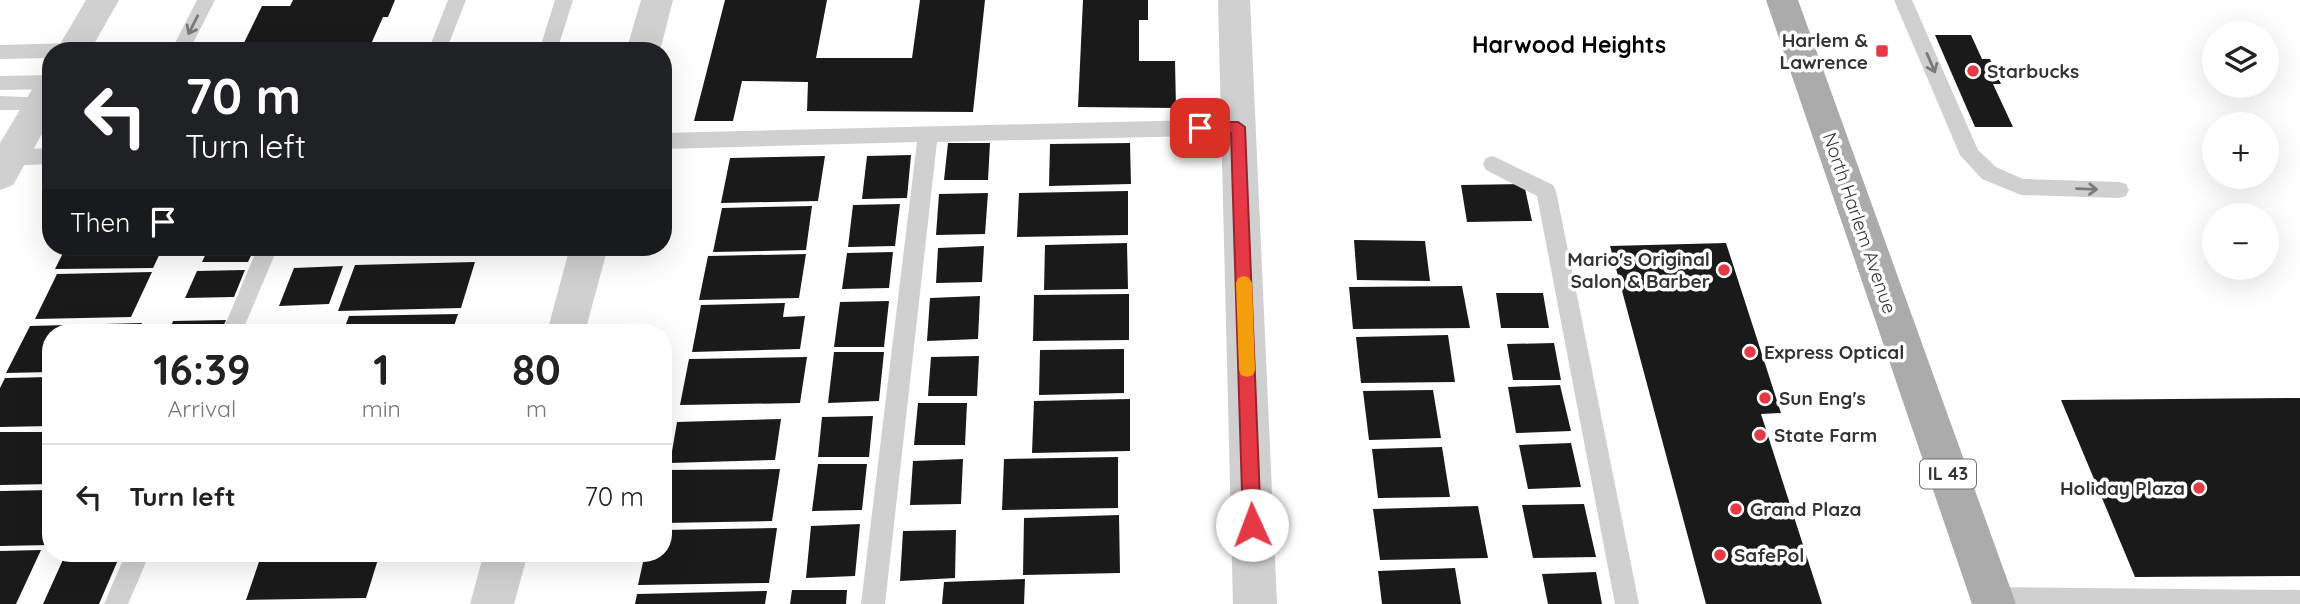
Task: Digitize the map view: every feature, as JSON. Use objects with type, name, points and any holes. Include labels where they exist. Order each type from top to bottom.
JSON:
[{"type":"main road","name":"North Harlem Avenue","points":[[1782,0],[1993,602]]},
{"type":"street","points":[[78,42],[103,0]]},
{"type":"street","points":[[645,42],[657,0]]},
{"type":"street","points":[[1234,0],[1255,604]]},
{"type":"street","points":[[3,163],[42,101]]},
{"type":"street","points":[[568,324],[587,256]]},
{"type":"street","points":[[492,604],[504,562]]},
{"type":"lane","points":[[185,42],[206,0]]},
{"type":"lane","points":[[441,42],[457,0]]},
{"type":"lane","points":[[551,42],[564,0]]},
{"type":"lane","points":[[1903,0],[1970,155],[1989,173],[2021,187],[2119,190]]},
{"type":"lane","points":[[0,52],[42,51]]},
{"type":"lane","points":[[0,83],[42,90]]},
{"type":"lane","points":[[0,103],[42,92]]},
{"type":"lane","points":[[672,141],[1238,127]]},
{"type":"lane","points":[[873,604],[929,135]]},
{"type":"lane","points":[[3,163],[42,157]]},
{"type":"lane","points":[[1493,164],[1546,191],[1627,604]]},
{"type":"lane","points":[[235,324],[264,256]]},
{"type":"lane","points":[[116,604],[134,562]]},
{"type":"lane","points":[[1993,602],[2300,602]]},
{"type":"building","points":[[293,0],[395,0],[388,17],[383,17],[372,42],[244,42],[262,6],[290,6]]},
{"type":"building","points":[[725,0],[827,0],[816,58],[912,58],[920,0],[985,0],[973,112],[807,111],[808,82],[742,81],[733,121],[694,121]]},
{"type":"building","points":[[1083,0],[1148,0],[1148,20],[1139,20],[1139,61],[1175,61],[1176,108],[1078,107]]},
{"type":"building","name":"Starbucks","points":[[1935,35],[1971,35],[1982,59],[1990,59],[2001,84],[1993,84],[2013,127],[1975,127]]},
{"type":"building","points":[[948,143],[990,143],[988,180],[944,180]]},
{"type":"building","points":[[1130,143],[1131,184],[1049,186],[1050,144]]},
{"type":"building","points":[[911,155],[907,198],[862,199],[867,156]]},
{"type":"building","points":[[825,156],[818,201],[721,203],[730,158]]},
{"type":"building","points":[[1524,184],[1532,221],[1467,222],[1461,185]]},
{"type":"building","points":[[1128,191],[1128,235],[1017,237],[1019,193]]},
{"type":"building","points":[[988,193],[985,234],[936,235],[939,194]]},
{"type":"building","points":[[900,204],[895,246],[848,247],[853,205]]},
{"type":"building","points":[[812,206],[806,250],[713,252],[722,208]]},
{"type":"building","points":[[1354,240],[1425,241],[1430,281],[1357,280]]},
{"type":"building","points":[[1127,243],[1128,289],[1044,290],[1045,245]]},
{"type":"building","name":"Grand Plaza","points":[[1726,243],[1781,413],[1761,414],[1822,604],[1706,604],[1610,246]]},
{"type":"building","points":[[984,246],[982,282],[936,283],[938,248]]},
{"type":"building","points":[[893,252],[889,288],[842,289],[847,253]]},
{"type":"building","points":[[806,254],[799,298],[699,300],[708,256]]},
{"type":"building","points":[[62,256],[159,256],[153,268],[55,269]]},
{"type":"building","points":[[205,256],[251,256],[248,262],[202,262]]},
{"type":"building","points":[[475,262],[461,308],[338,311],[355,265]]},
{"type":"building","points":[[343,266],[329,304],[279,306],[294,268]]},
{"type":"building","points":[[245,270],[234,297],[185,298],[197,271]]},
{"type":"building","points":[[152,272],[131,317],[35,319],[57,274]]},
{"type":"building","points":[[1462,286],[1470,328],[1353,329],[1349,287]]},
{"type":"building","points":[[1496,293],[1543,293],[1549,328],[1501,328]]},
{"type":"building","points":[[1129,294],[1129,340],[1033,341],[1034,295]]},
{"type":"building","points":[[980,296],[978,339],[927,341],[930,298]]},
{"type":"building","points":[[889,301],[884,347],[834,347],[840,302]]},
{"type":"building","points":[[785,303],[783,317],[805,316],[800,349],[692,352],[701,305]]},
{"type":"building","points":[[458,314],[455,324],[346,324],[349,316]]},
{"type":"building","points":[[226,320],[224,324],[172,324],[173,321]]},
{"type":"building","points":[[30,326],[42,326],[42,372],[6,373]]},
{"type":"building","points":[[1448,335],[1455,382],[1361,383],[1356,337]]},
{"type":"building","points":[[1554,343],[1561,380],[1513,380],[1507,344]]},
{"type":"building","points":[[1124,349],[1124,393],[1039,395],[1040,350]]},
{"type":"building","points":[[834,352],[884,352],[879,401],[828,403]]},
{"type":"building","points":[[979,356],[977,396],[928,396],[931,357]]},
{"type":"building","points":[[807,357],[800,403],[680,405],[689,359]]},
{"type":"building","points":[[42,377],[42,426],[0,427],[0,388],[5,378]]},
{"type":"building","points":[[1560,385],[1571,431],[1516,433],[1508,387]]},
{"type":"building","points":[[1433,390],[1441,438],[1369,440],[1363,391]]},
{"type":"building","name":"Holiday Plaza","points":[[2300,398],[2300,576],[2135,577],[2061,400]]},
{"type":"building","points":[[1130,399],[1130,451],[1032,453],[1034,401]]},
{"type":"building","points":[[918,403],[967,403],[965,445],[914,445]]},
{"type":"building","points":[[873,416],[869,457],[818,457],[822,417]]},
{"type":"building","points":[[781,419],[775,460],[672,463],[677,422]]},
{"type":"building","points":[[0,432],[42,432],[42,484],[0,485]]},
{"type":"building","points":[[1571,443],[1581,487],[1528,489],[1519,445]]},
{"type":"building","points":[[1442,447],[1450,497],[1378,498],[1372,449]]},
{"type":"building","points":[[1118,457],[1118,508],[1002,510],[1004,459]]},
{"type":"building","points":[[963,459],[961,504],[910,505],[913,461]]},
{"type":"building","points":[[818,464],[867,464],[862,510],[812,511]]},
{"type":"building","points":[[780,469],[772,521],[672,523],[672,470]]},
{"type":"building","points":[[42,490],[42,545],[0,546],[0,491]]},
{"type":"building","points":[[1584,504],[1596,557],[1533,558],[1522,505]]},
{"type":"building","points":[[1478,506],[1488,558],[1380,560],[1373,509]]},
{"type":"building","points":[[1119,515],[1120,573],[1023,575],[1024,518]]},
{"type":"building","points":[[860,524],[855,576],[806,578],[811,526]]},
{"type":"building","points":[[777,528],[769,583],[638,585],[643,562],[672,562],[672,530]]},
{"type":"building","points":[[956,530],[955,578],[900,581],[903,531]]},
{"type":"building","points":[[41,550],[16,604],[0,604],[0,551]]},
{"type":"building","points":[[62,562],[117,562],[99,604],[43,604]]},
{"type":"building","points":[[259,562],[377,562],[366,598],[246,600]]},
{"type":"building","points":[[1455,568],[1461,604],[1382,604],[1378,571]]},
{"type":"building","points":[[1596,572],[1602,604],[1548,604],[1542,574]]},
{"type":"building","points":[[1025,579],[1024,604],[942,604],[944,582]]},
{"type":"building","points":[[792,590],[847,590],[846,604],[790,604]]},
{"type":"building","points":[[767,591],[765,604],[635,604],[637,594]]},
{"type":"slow traffic","points":[[1244,283],[1247,370]]},
{"type":"place","name":"Harlem & Lawrence","points":[[1882,51]]},
{"type":"place","name":"Starbucks","points":[[1973,71]]},
{"type":"place","name":"Mario's Original Salon & Barber","points":[[1724,270]]},
{"type":"place","name":"Express Optical","points":[[1750,352]]},
{"type":"place","name":"Sun Eng's","points":[[1765,398]]},
{"type":"place","name":"State Farm","points":[[1760,435]]},
{"type":"place","name":"Holiday Plaza","points":[[2199,488]]},
{"type":"place","name":"Grand Plaza","points":[[1736,509]]},
{"type":"place","name":"SafePol","points":[[1720,555]]},
{"type":"district","name":"Harwood Heights","points":[[1569,45]]},
{"type":"route","points":[[1200,128],[1238,127],[1252,525]]}]
